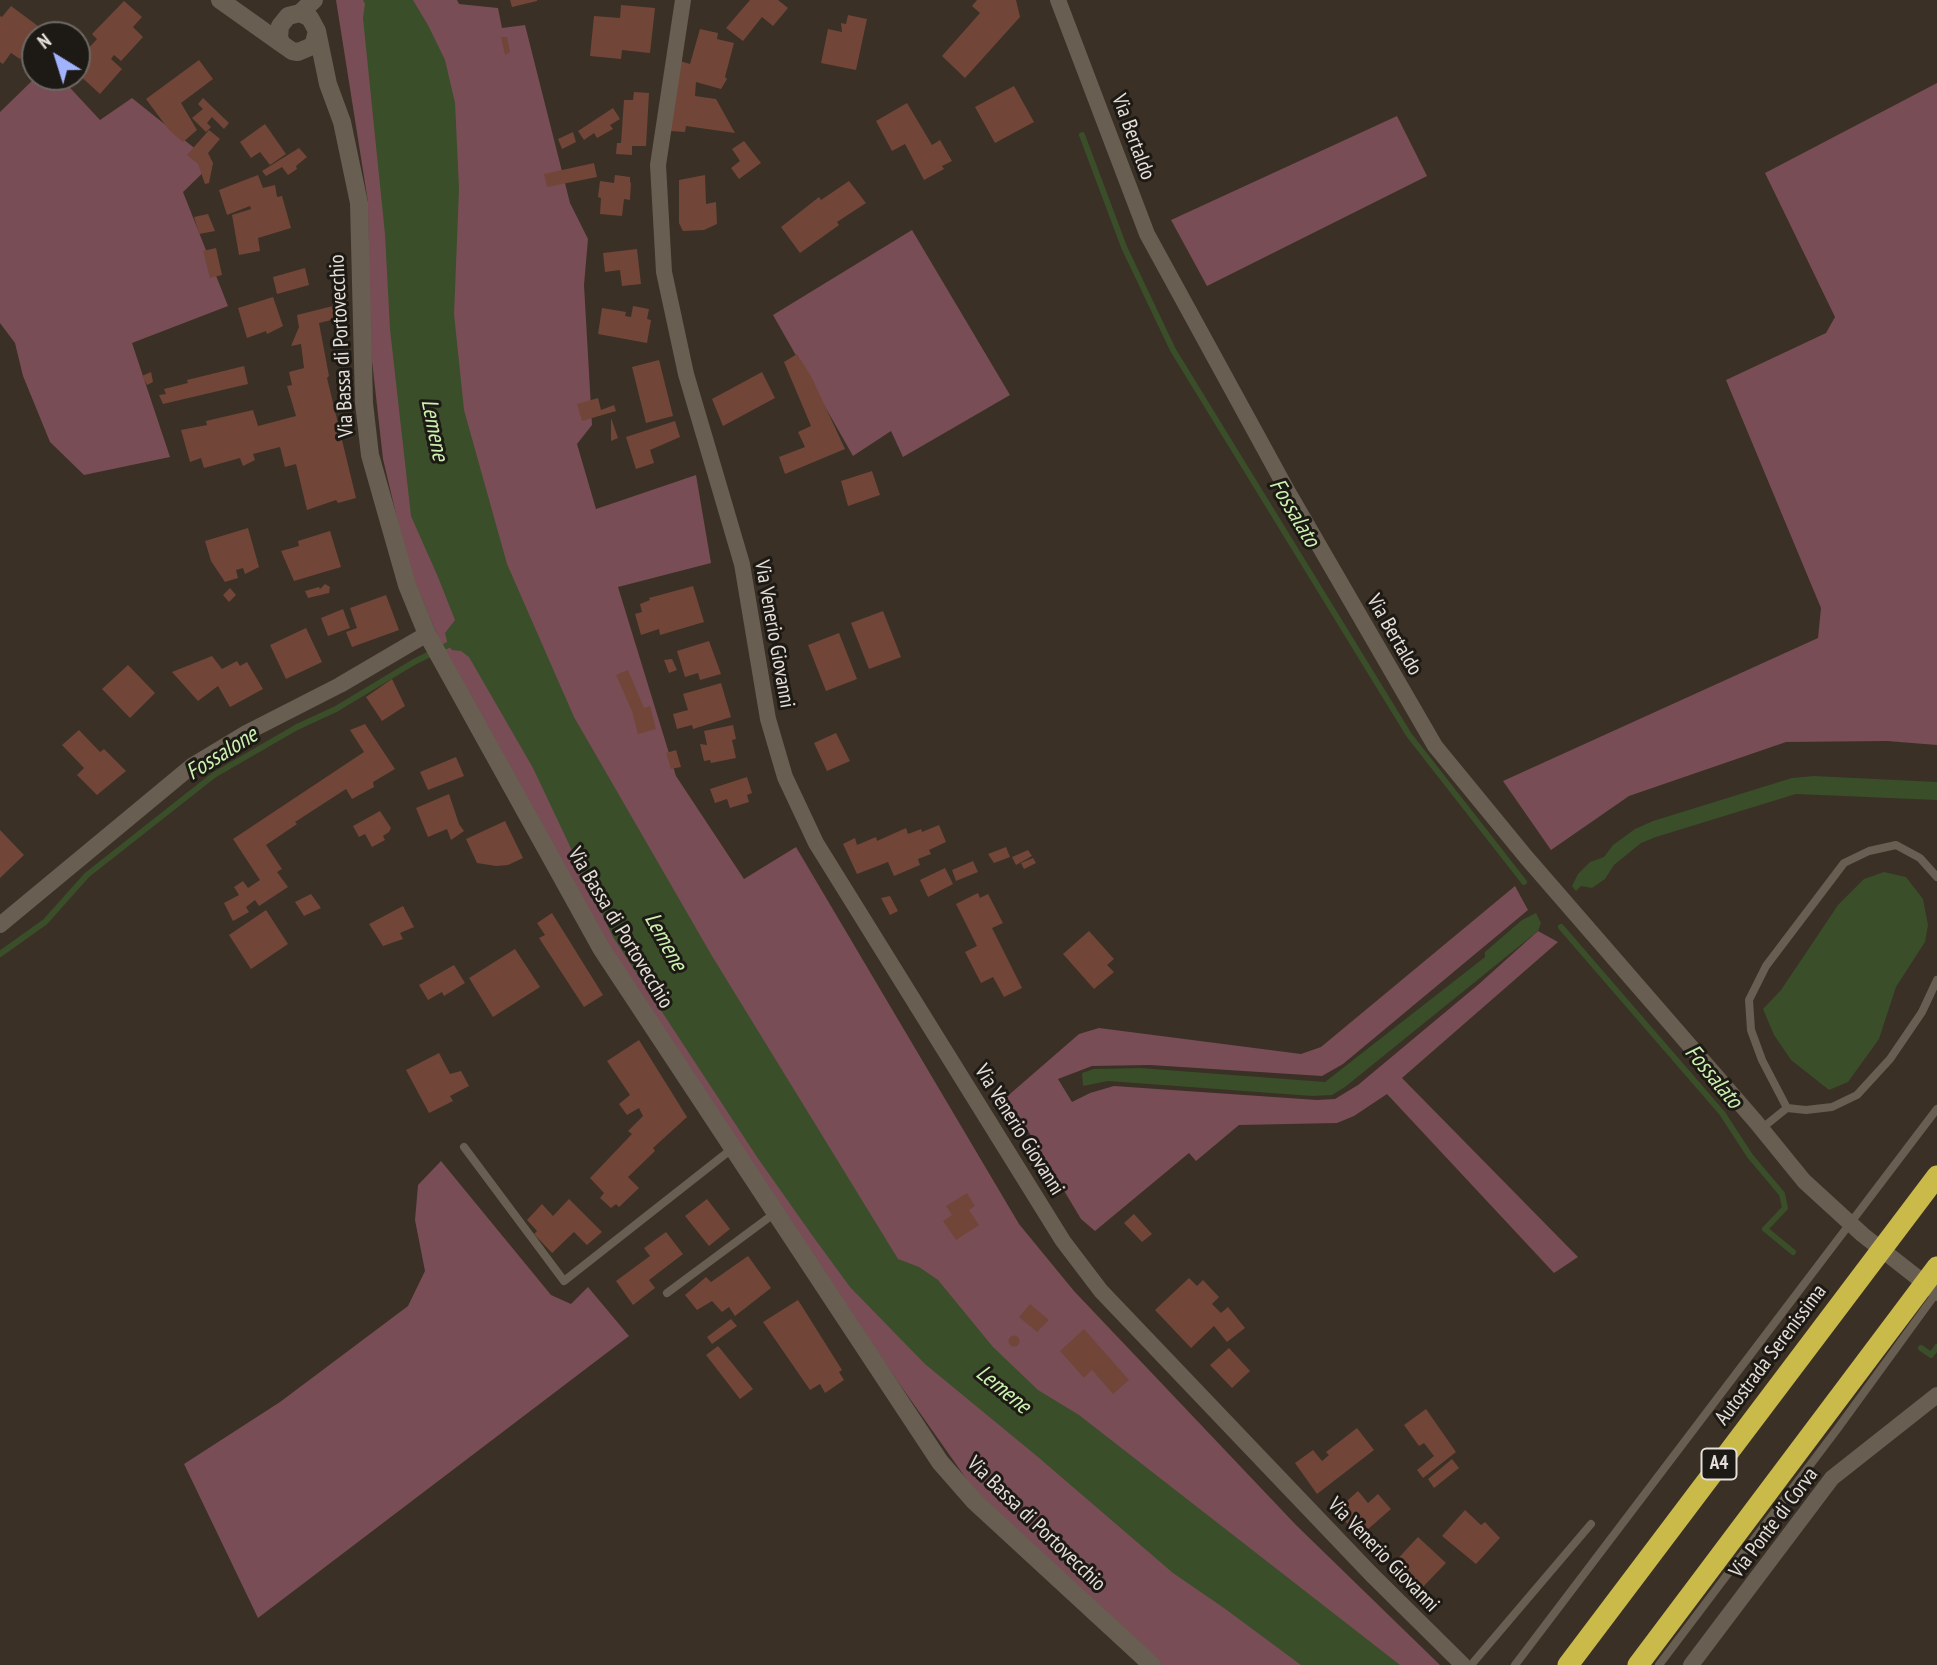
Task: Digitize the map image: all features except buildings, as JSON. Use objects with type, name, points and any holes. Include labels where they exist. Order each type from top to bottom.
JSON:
[{"type":"highway","name":"Autostrada Serenissima","points":[[1568,1665],[1937,1176]]},
{"type":"highway","points":[[1638,1665],[1919,1304],[1937,1267]]},
{"type":"street","points":[[220,0],[298,52],[314,43],[324,0]]},
{"type":"street","points":[[314,0],[280,26],[279,38],[328,84]]},
{"type":"street","name":"Via Venerio Giovanni","points":[[683,0],[658,165],[664,272],[686,374],[742,564],[768,719],[785,777],[816,843],[1063,1241],[1101,1291],[1371,1574],[1463,1665]]},
{"type":"street","name":"Via Bertaldo","points":[[1058,0],[1147,234],[1295,504],[1435,746],[1526,857],[1804,1181],[1828,1204],[1937,1293]]},
{"type":"street","points":[[244,17],[294,15],[310,18],[316,29]]},
{"type":"street","name":"Via Bassa di Portovecchio","points":[[316,29],[328,84],[342,122],[359,204],[364,403],[370,455],[407,585],[430,639],[601,948],[940,1462],[975,1502],[1152,1665]]},
{"type":"street","points":[[0,925],[193,765],[246,733],[430,639]]},
{"type":"street","name":"Via Ponte di Corva","points":[[1691,1665],[1832,1478],[1937,1395]]},
{"type":"lane","points":[[1787,1108],[1762,1060],[1751,1030],[1749,1000],[1766,966],[1843,863],[1869,851],[1896,845],[1920,858],[1937,877]]},
{"type":"lane","points":[[1761,1129],[1787,1108],[1806,1110],[1832,1107],[1857,1095],[1890,1059],[1922,1012],[1937,980]]},
{"type":"lane","points":[[1516,1663],[1937,1109]]},
{"type":"lane","points":[[464,1147],[564,1281],[733,1148]]},
{"type":"lane","points":[[667,1293],[775,1213]]},
{"type":"lane","points":[[1659,1665],[1798,1482],[1919,1304],[1937,1293]]},
{"type":"lane","points":[[1471,1665],[1591,1524]]},
{"type":"shaded area","points":[[336,0],[457,0],[459,4],[498,8],[502,28],[525,25],[570,203],[588,239],[584,285],[592,425],[577,444],[596,509],[696,475],[711,563],[618,587],[676,776],[744,879],[796,847],[1019,1224],[1074,1291],[1296,1525],[1440,1665],[1159,1665],[977,1494],[853,1318],[588,916],[438,637],[408,565],[383,459],[369,334],[368,202]]},
{"type":"shaded area","points":[[1937,83],[1937,745],[1887,741],[1786,742],[1629,796],[1551,850],[1503,781],[1818,638],[1821,608],[1726,380],[1826,333],[1835,317],[1765,173]]},
{"type":"shaded area","points":[[22,91],[73,91],[100,120],[132,98],[213,163],[183,192],[228,306],[132,343],[170,457],[84,475],[50,442],[23,376],[15,343],[0,323],[0,112]]},
{"type":"shaded area","points":[[1397,116],[1427,176],[1207,286],[1171,220]]},
{"type":"shaded area","points":[[912,230],[1010,395],[903,457],[891,431],[853,456],[773,315]]},
{"type":"shaded area","points":[[1515,886],[1528,910],[1343,1064],[1322,1076],[1150,1065],[1092,1066],[1058,1079],[1072,1102],[1114,1086],[1335,1099],[1358,1085],[1538,931],[1558,942],[1402,1078],[1578,1257],[1554,1273],[1387,1094],[1354,1116],[1337,1123],[1239,1125],[1196,1161],[1189,1153],[1095,1231],[1081,1219],[1027,1129],[1003,1100],[1079,1034],[1099,1028],[1301,1054],[1321,1047]]},
{"type":"shaded area","points":[[441,1161],[551,1295],[571,1304],[588,1287],[629,1336],[258,1618],[184,1464],[280,1402],[408,1306],[425,1271],[415,1220],[418,1185]]},
{"type":"water","name":"Lemene","points":[[363,0],[413,0],[445,60],[455,103],[459,189],[454,314],[464,410],[507,564],[574,717],[712,956],[898,1259],[919,1267],[938,1280],[993,1347],[1038,1390],[1079,1415],[1400,1665],[1301,1665],[1173,1573],[925,1364],[850,1287],[812,1235],[757,1157],[613,937],[533,768],[469,657],[461,651],[452,650],[448,645],[445,633],[455,620],[411,516],[390,329],[385,234]]},
{"type":"water","points":[[1814,776],[1937,782],[1937,800],[1796,794],[1641,843],[1614,865],[1605,879],[1592,888],[1581,886],[1576,891],[1572,886],[1578,874],[1590,862],[1604,857],[1613,845],[1635,829],[1792,778]]},
{"type":"water","points":[[1884,872],[1906,877],[1923,899],[1928,925],[1925,942],[1896,987],[1879,1039],[1848,1082],[1829,1090],[1791,1060],[1774,1035],[1763,1009],[1781,990],[1838,905],[1864,879]]},
{"type":"water","points":[[1536,913],[1541,923],[1538,931],[1332,1095],[1312,1096],[1108,1081],[1083,1086],[1082,1073],[1094,1069],[1140,1068],[1325,1082],[1485,957],[1485,952],[1522,920]]},
{"type":"waterway","name":"Fossalato","points":[[1082,135],[1124,247],[1173,350],[1409,735],[1524,882]]},
{"type":"waterway","name":"Fossalone","points":[[0,954],[45,922],[87,875],[214,775],[454,642]]},
{"type":"waterway","name":"Fossalato","points":[[1561,927],[1722,1113],[1750,1156],[1782,1194],[1785,1208],[1765,1229],[1793,1252]]},
{"type":"waterway","name":"Fossalato","points":[[1921,1348],[1931,1355],[1937,1347]]}]
